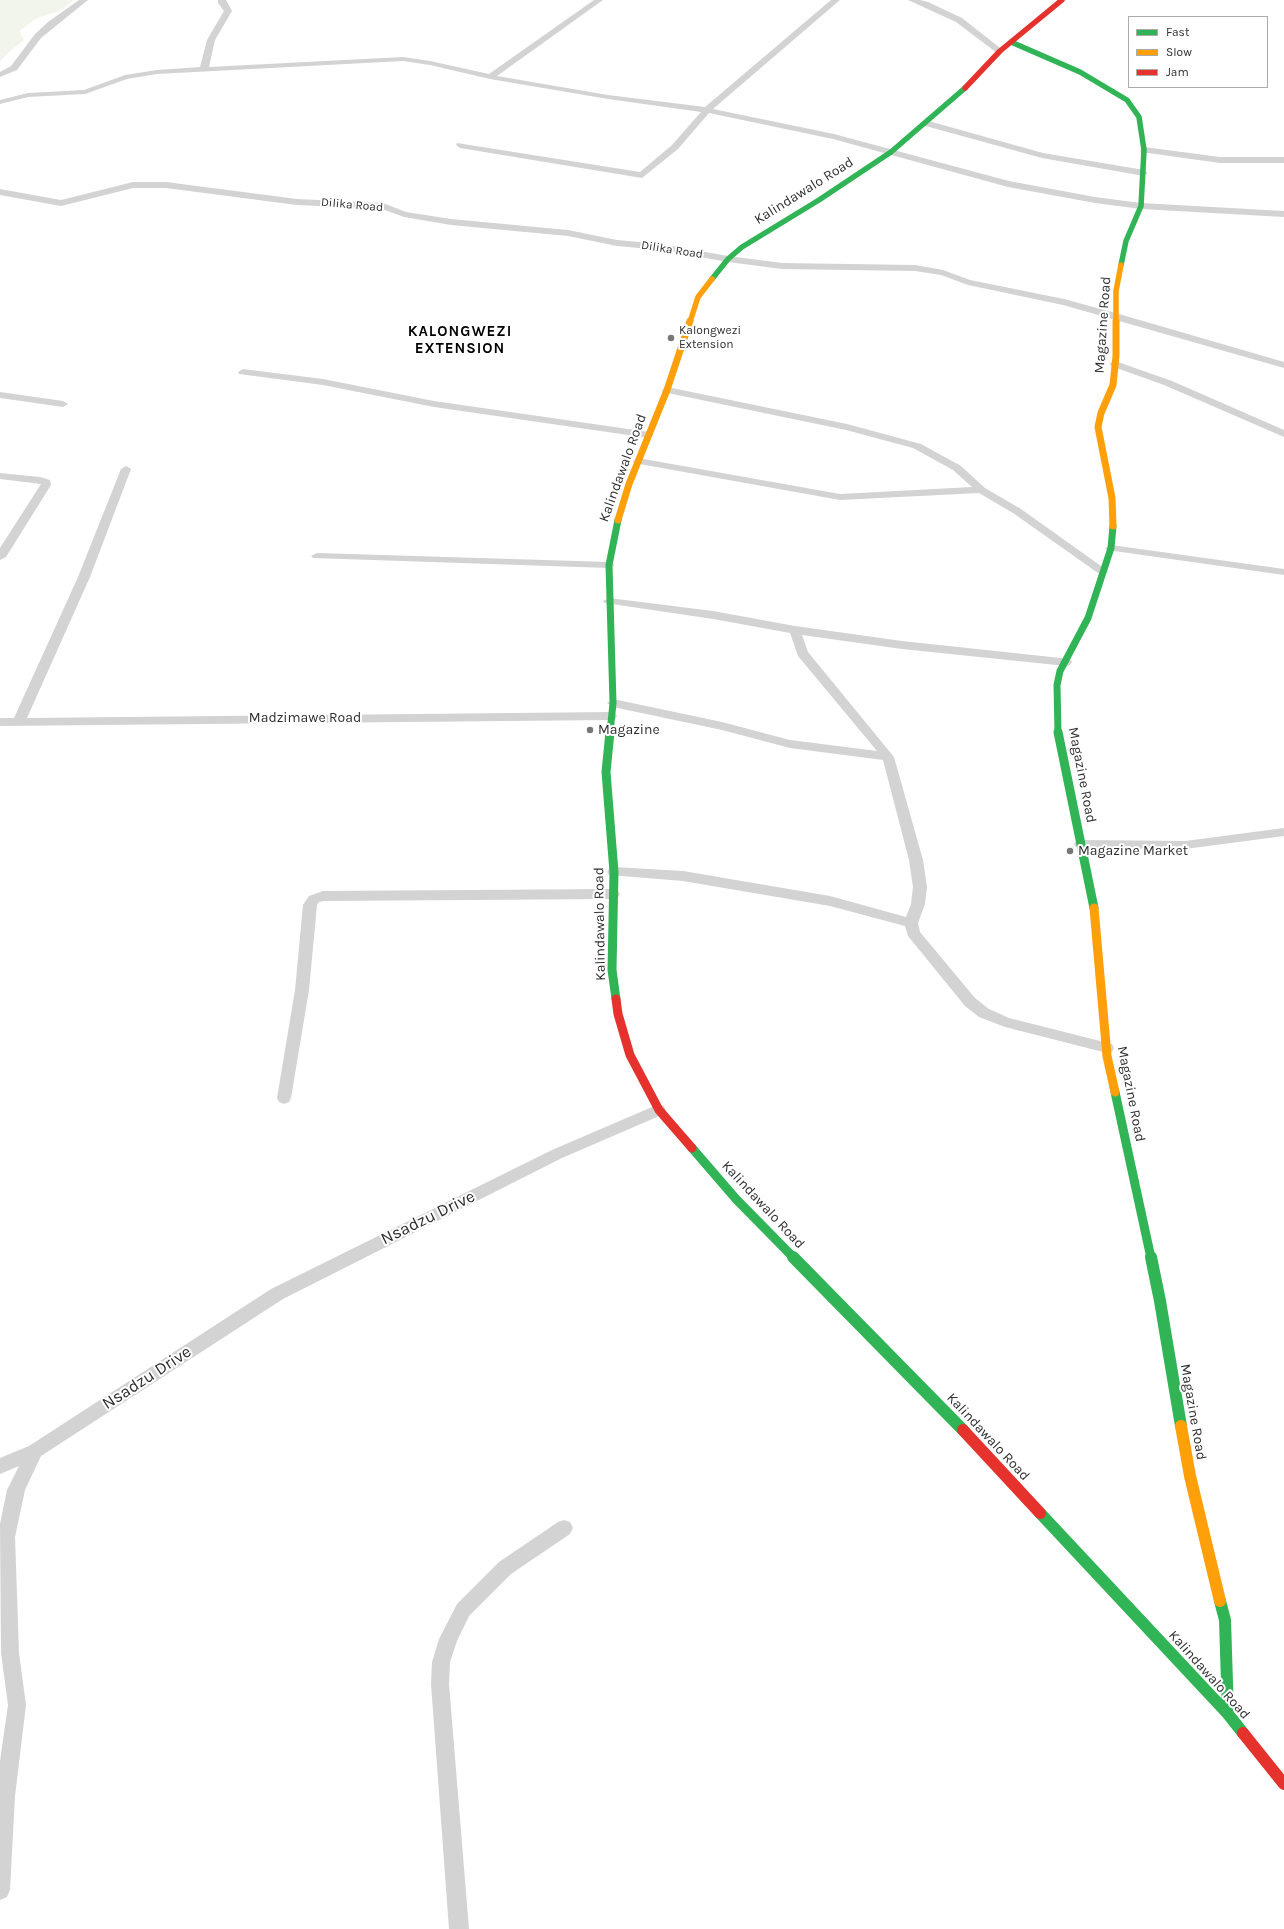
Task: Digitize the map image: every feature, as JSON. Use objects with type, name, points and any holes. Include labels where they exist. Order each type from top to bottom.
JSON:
[{"type":"street","points":[[0,75],[14,68],[38,36],[51,24],[84,0]]},
{"type":"street","points":[[204,69],[211,40],[228,11],[222,3],[222,0]]},
{"type":"street","points":[[490,77],[599,0]]},
{"type":"street","points":[[460,144],[642,175],[675,147],[707,110],[836,0]]},
{"type":"street","points":[[912,0],[925,4],[959,20],[1000,51]]},
{"type":"street","name":"Kalindawalo Road","points":[[1062,0],[1000,51],[968,86],[891,152],[819,200],[742,247],[728,259],[698,297],[667,390],[638,461],[615,528],[609,565],[611,580],[609,601],[613,703],[606,772],[614,872],[612,970],[618,1014],[630,1055],[659,1110],[736,1199],[960,1427],[1228,1714],[1284,1784]]},
{"type":"street","name":"Magazine Road","points":[[1011,42],[1080,72],[1126,100],[1139,117],[1144,150],[1144,173],[1141,206],[1126,241],[1116,291],[1115,364],[1113,385],[1100,413],[1098,428],[1112,498],[1113,527],[1111,548],[1102,571],[1088,618],[1060,671],[1057,685],[1058,738],[1092,893],[1107,1048],[1160,1301],[1190,1476],[1225,1620],[1228,1714]]},
{"type":"street","points":[[0,102],[28,95],[85,92],[118,80],[142,74],[204,69],[403,60],[430,63],[490,77],[608,97],[707,110],[834,137],[1008,184],[1095,200],[1141,206],[1284,214]]},
{"type":"street","points":[[925,123],[1042,156],[1144,173]]},
{"type":"street","points":[[1144,150],[1220,160],[1284,160]]},
{"type":"street","name":"Dilika Road","points":[[0,192],[61,204],[134,185],[166,185],[291,201],[383,206],[404,214],[451,222],[512,229],[568,233],[617,242],[661,246],[728,259],[782,266],[915,268],[943,273],[968,282],[1064,302],[1284,365]]},
{"type":"street","points":[[1115,364],[1168,383],[1284,434]]},
{"type":"street","points":[[243,372],[323,382],[434,404],[530,417],[648,436]]},
{"type":"street","points":[[667,390],[847,427],[902,440],[917,446],[957,468],[981,490],[1017,511],[1102,571]]},
{"type":"street","points":[[0,395],[63,404]]},
{"type":"street","points":[[638,461],[840,497],[865,497],[981,490]]},
{"type":"street","points":[[19,722],[80,584],[126,469]]},
{"type":"street","points":[[0,476],[40,480],[46,482],[46,485],[0,557]]},
{"type":"street","points":[[1111,548],[1284,572]]},
{"type":"street","points":[[317,556],[609,565]]},
{"type":"street","points":[[609,601],[902,645],[1066,662]]},
{"type":"street","points":[[795,630],[802,653],[888,757],[916,860],[920,887],[918,904],[911,923],[913,933],[970,1002],[984,1013],[1005,1022],[1107,1048]]},
{"type":"street","points":[[613,703],[722,726],[790,744],[888,757]]},
{"type":"street","name":"Madzimawe Road","points":[[0,722],[611,716]]},
{"type":"street","points":[[1081,844],[1185,845],[1284,832]]},
{"type":"street","points":[[614,872],[683,876],[830,901],[911,923]]},
{"type":"street","points":[[284,1098],[302,990],[310,905],[314,899],[323,896],[613,894]]},
{"type":"street","name":"Nsadzu Drive","points":[[0,1466],[35,1451],[277,1294],[557,1154],[659,1110]]},
{"type":"street","points":[[0,1890],[5,1796],[17,1705],[10,1653],[6,1537],[16,1490],[35,1451]]},
{"type":"street","points":[[459,1929],[440,1684],[441,1662],[448,1639],[463,1610],[505,1568],[564,1528]]},
{"type":"shaded area","points":[[0,0],[74,0],[60,11],[37,18],[19,31],[24,40],[9,52],[0,62]]},
{"type":"traffic: fast","points":[[1011,42],[1080,72],[1127,100],[1139,117],[1144,150],[1141,206],[1126,241],[1121,265]]},
{"type":"traffic: fast","points":[[712,279],[728,259],[742,247],[819,200],[891,152],[965,88]]},
{"type":"traffic: fast","points":[[616,999],[612,970],[614,872],[606,772],[613,703],[609,565],[618,520]]},
{"type":"traffic: fast","points":[[1094,908],[1058,738],[1057,685],[1060,671],[1088,618],[1111,548],[1113,526]]},
{"type":"traffic: fast","points":[[1115,1092],[1160,1301],[1181,1426]]},
{"type":"traffic: fast","points":[[692,1148],[736,1199],[963,1430]]},
{"type":"traffic: fast","points":[[1040,1513],[1228,1714],[1243,1733]]},
{"type":"traffic: fast","points":[[1220,1601],[1225,1620],[1228,1714]]},
{"type":"traffic: slow","points":[[1113,526],[1112,498],[1098,427],[1101,413],[1113,385],[1116,356],[1116,291],[1121,265]]},
{"type":"traffic: slow","points":[[618,520],[629,484],[667,390],[698,297],[712,279]]},
{"type":"traffic: slow","points":[[1094,908],[1107,1056],[1115,1092]]},
{"type":"traffic: slow","points":[[1181,1426],[1190,1476],[1220,1601]]},
{"type":"traffic: jam","points":[[965,88],[1000,51],[1062,0]]},
{"type":"traffic: jam","points":[[616,999],[618,1014],[630,1055],[659,1110],[692,1148]]},
{"type":"traffic: jam","points":[[963,1430],[1040,1513]]},
{"type":"traffic: jam","points":[[1243,1733],[1284,1784]]},
{"type":"place","name":"Kalongwezi Extension","points":[[671,338]]},
{"type":"place","name":"Magazine","points":[[590,730]]},
{"type":"place","name":"Magazine Market","points":[[1070,851]]},
{"type":"district","name":"KALONGWEZI EXTENSION","points":[[460,340]]}]
